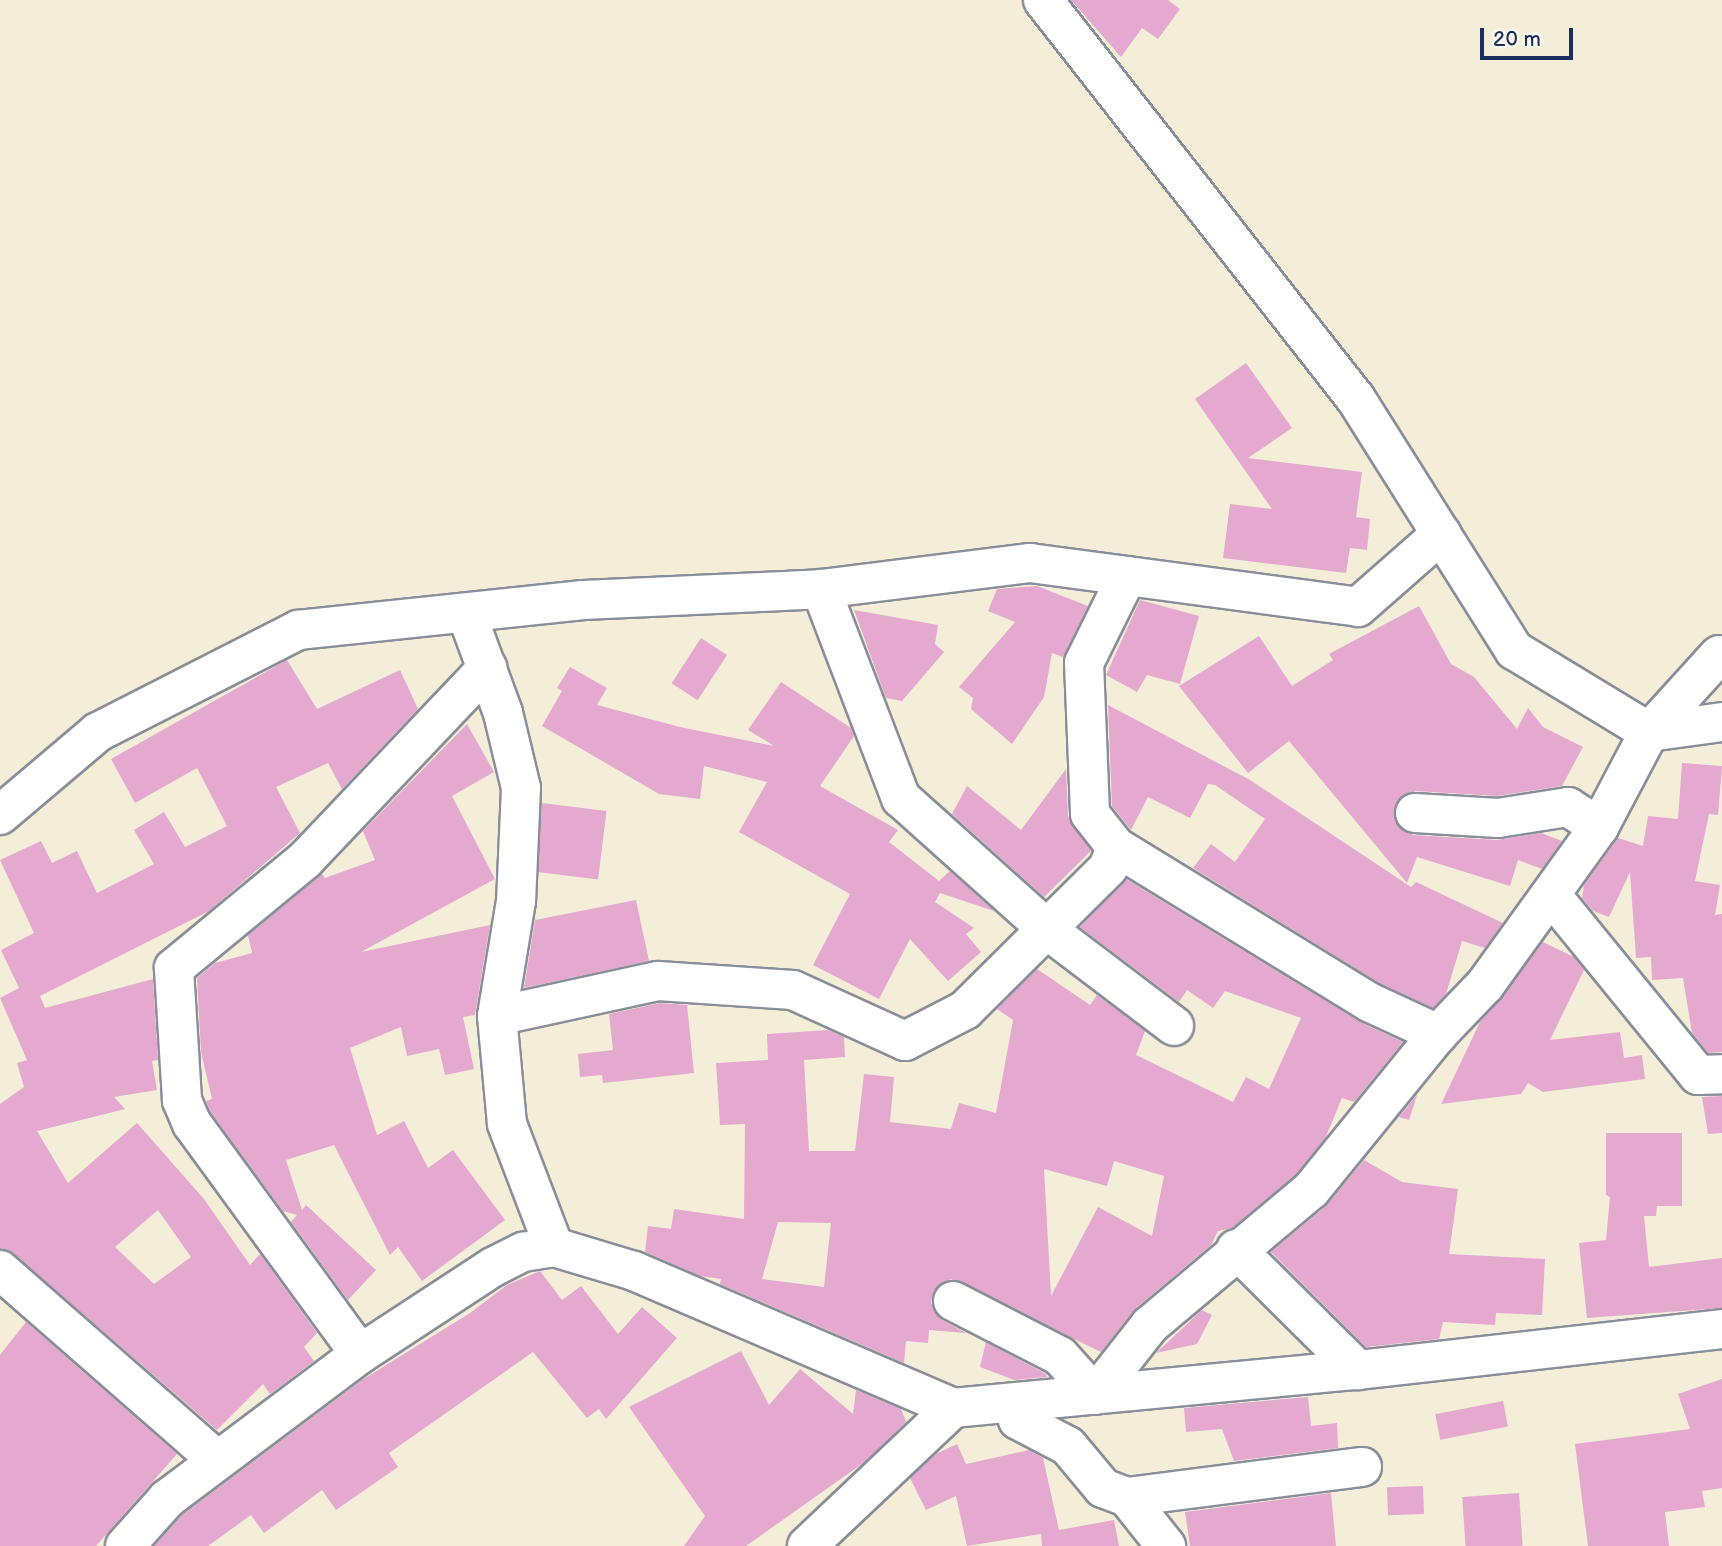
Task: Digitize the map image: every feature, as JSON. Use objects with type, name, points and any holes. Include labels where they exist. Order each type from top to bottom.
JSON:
[{"type":"street","points":[[1043,0],[1356,399],[1514,650],[1648,732],[1722,722]]},
{"type":"street","points":[[0,815],[98,732],[298,630],[467,615],[583,600],[821,589],[1030,563],[1358,607],[1441,534]]},
{"type":"street","points":[[1127,576],[1084,663],[1090,814],[1116,846],[1371,1003],[1438,1034]]},
{"type":"street","points":[[821,589],[901,798],[1049,931],[1174,1026]]},
{"type":"street","points":[[467,615],[503,713],[521,789],[516,901],[497,1016],[507,1124],[554,1247]]},
{"type":"street","points":[[1095,1395],[1150,1325],[1236,1250],[1311,1190],[1438,1034],[1485,985],[1552,896],[1599,827],[1648,732],[1719,654]]},
{"type":"street","points":[[360,1354],[192,1124],[181,1100],[174,968],[305,860],[487,668]]},
{"type":"street","points":[[1415,813],[1499,818],[1568,807],[1599,827]]},
{"type":"street","points":[[497,1016],[671,982],[793,989],[905,1041],[965,1010],[1049,931],[1108,868],[1116,846]]},
{"type":"street","points":[[1552,896],[1699,1074],[1722,1074]]},
{"type":"street","points":[[125,1546],[167,1499],[216,1459],[360,1354],[493,1267],[523,1252],[554,1247],[634,1271],[953,1408],[1358,1370],[1722,1329]]},
{"type":"street","points":[[1236,1250],[1358,1370]]},
{"type":"street","points":[[0,1270],[216,1459]]},
{"type":"street","points":[[953,1301],[1060,1356],[1095,1395]]},
{"type":"street","points":[[1014,1403],[1018,1420],[1068,1446],[1103,1488],[1127,1497],[1362,1467]]},
{"type":"street","points":[[807,1546],[953,1408]]},
{"type":"street","points":[[1127,1497],[1166,1546]]},
{"type":"building","points":[[1071,0],[1168,0],[1180,9],[1158,39],[1142,28],[1121,57]]},
{"type":"building","points":[[1246,363],[1292,428],[1248,458],[1362,472],[1356,517],[1370,519],[1367,550],[1350,548],[1346,573],[1223,558],[1230,504],[1272,509],[1195,399]]},
{"type":"building","points":[[1037,586],[1088,606],[1063,657],[1052,653],[1044,697],[1012,744],[971,709],[973,698],[959,687],[1015,622],[988,611],[997,589]]},
{"type":"building","points":[[1140,600],[1199,616],[1180,684],[1147,675],[1137,692],[1106,675]]},
{"type":"building","points":[[1419,606],[1451,664],[1474,677],[1517,729],[1528,708],[1543,727],[1583,747],[1562,786],[1497,796],[1416,791],[1396,802],[1395,822],[1413,835],[1497,840],[1541,833],[1562,841],[1542,869],[1518,860],[1510,886],[1417,857],[1407,883],[1289,741],[1248,773],[1179,686],[1259,636],[1292,686],[1333,660],[1329,654]]},
{"type":"building","points":[[854,610],[938,625],[935,644],[944,652],[902,701],[886,698]]},
{"type":"building","points":[[701,638],[727,655],[698,700],[672,683]]},
{"type":"building","points":[[287,660],[317,709],[400,670],[418,709],[342,789],[328,763],[276,787],[300,833],[209,911],[40,996],[45,1008],[153,979],[158,1060],[152,1061],[157,1090],[114,1097],[125,1109],[37,1131],[68,1183],[137,1123],[204,1199],[250,1265],[260,1254],[317,1333],[304,1347],[314,1361],[270,1394],[263,1384],[217,1430],[14,1254],[0,1249],[0,1104],[24,1087],[17,1063],[27,1060],[0,998],[19,988],[1,950],[34,933],[0,860],[41,841],[52,863],[77,851],[97,893],[154,864],[134,830],[164,812],[185,847],[227,826],[197,768],[135,803],[111,759]],"holes":[[[158,1210],[191,1257],[154,1284],[115,1247]]]},
{"type":"building","points":[[570,667],[607,688],[597,705],[680,727],[774,746],[748,730],[781,682],[851,728],[854,736],[820,786],[898,830],[889,842],[939,881],[950,871],[994,911],[940,893],[935,902],[974,928],[966,934],[981,952],[948,981],[910,939],[879,999],[813,965],[850,894],[739,832],[767,782],[704,766],[700,799],[659,794],[542,726],[562,691],[557,688]]},
{"type":"building","points":[[1108,705],[1250,780],[1411,887],[1416,882],[1503,923],[1485,948],[1462,941],[1446,994],[1433,1008],[1381,984],[1193,868],[1211,844],[1235,862],[1265,819],[1215,785],[1208,784],[1190,818],[1148,797],[1131,830],[1112,806]]},
{"type":"building","points":[[467,724],[494,772],[452,796],[495,879],[361,952],[490,925],[475,1015],[463,1017],[474,1069],[445,1075],[439,1049],[407,1056],[401,1027],[350,1048],[377,1135],[404,1121],[428,1168],[453,1150],[505,1220],[422,1281],[398,1247],[390,1255],[334,1145],[286,1160],[302,1210],[306,1205],[376,1270],[348,1300],[291,1222],[297,1215],[283,1211],[211,1113],[206,1101],[212,1099],[201,1052],[197,978],[215,963],[252,953],[248,935],[322,874],[325,878],[375,860],[363,831]]},
{"type":"building","points":[[1682,763],[1722,766],[1718,815],[1709,814],[1695,881],[1720,885],[1715,915],[1722,914],[1722,1052],[1708,1053],[1692,1033],[1683,978],[1652,980],[1651,957],[1636,958],[1630,872],[1609,917],[1593,911],[1582,898],[1584,885],[1618,838],[1643,846],[1648,816],[1678,819]]},
{"type":"building","points":[[1066,769],[1068,816],[1091,851],[1044,897],[952,814],[967,786],[1021,830]]},
{"type":"building","points":[[542,803],[607,811],[598,879],[534,871]]},
{"type":"building","points":[[1126,879],[1360,1022],[1403,1042],[1354,1102],[1342,1098],[1325,1139],[1295,1175],[1232,1228],[1218,1231],[1211,1245],[1136,1308],[1101,1352],[951,1279],[934,1290],[931,1303],[942,1320],[966,1333],[929,1330],[928,1343],[906,1341],[904,1363],[720,1284],[721,1279],[700,1276],[645,1252],[648,1226],[671,1229],[674,1209],[744,1219],[745,1124],[720,1125],[716,1063],[768,1060],[767,1034],[828,1030],[844,1037],[845,1057],[804,1060],[809,1151],[855,1151],[864,1074],[894,1077],[890,1122],[951,1129],[959,1103],[996,1113],[1013,1020],[997,1009],[1037,969],[1090,1005],[1097,995],[1145,1031],[1136,1055],[1233,1102],[1246,1077],[1269,1089],[1301,1018],[1225,991],[1213,1008],[1187,990],[1179,1002],[1080,927]],"holes":[[[1114,1161],[1164,1176],[1152,1236],[1098,1207],[1051,1296],[1044,1169],[1107,1186]],[[778,1222],[831,1223],[824,1287],[762,1279]]]},
{"type":"building","points":[[636,900],[649,961],[524,988],[535,920]]},
{"type":"building","points":[[1543,942],[1574,957],[1584,970],[1550,1040],[1620,1032],[1624,1058],[1642,1055],[1645,1079],[1543,1092],[1528,1083],[1521,1094],[1441,1104],[1480,1022]]},
{"type":"building","points":[[660,1003],[687,1005],[694,1073],[603,1083],[602,1075],[580,1077],[578,1054],[613,1050],[609,1014]]},
{"type":"building","points":[[1417,1095],[1409,1120],[1399,1117]]},
{"type":"building","points":[[1722,1096],[1722,1133],[1708,1134],[1702,1097]]},
{"type":"building","points":[[1606,1133],[1682,1133],[1682,1206],[1657,1206],[1656,1216],[1644,1216],[1649,1267],[1722,1258],[1722,1308],[1587,1318],[1579,1243],[1606,1240],[1610,1197],[1606,1195]]},
{"type":"building","points":[[1364,1160],[1402,1182],[1458,1189],[1449,1254],[1545,1259],[1542,1315],[1496,1313],[1495,1325],[1443,1322],[1439,1339],[1366,1347],[1271,1252],[1325,1207]]},
{"type":"building","points":[[540,1271],[562,1300],[581,1286],[618,1334],[642,1307],[677,1338],[606,1419],[599,1409],[587,1418],[533,1352],[389,1453],[398,1467],[336,1510],[322,1490],[264,1533],[251,1515],[208,1546],[154,1546],[182,1515],[362,1380],[470,1313],[507,1285]]},
{"type":"building","points":[[1202,1310],[1212,1315],[1197,1344],[1156,1353]]},
{"type":"building","points":[[26,1322],[177,1454],[96,1546],[0,1546],[0,1355]]},
{"type":"building","points":[[986,1342],[1046,1374],[1047,1377],[1014,1380],[980,1367]]},
{"type":"building","points":[[741,1351],[769,1405],[800,1369],[853,1414],[856,1390],[901,1409],[906,1422],[866,1461],[746,1546],[684,1546],[705,1516],[629,1407]]},
{"type":"building","points":[[1722,1379],[1722,1488],[1702,1491],[1705,1507],[1665,1512],[1669,1546],[1588,1546],[1575,1444],[1690,1429],[1678,1394]]},
{"type":"building","points":[[1308,1397],[1311,1426],[1337,1423],[1338,1448],[1234,1461],[1222,1429],[1186,1432],[1184,1408]]},
{"type":"building","points":[[1503,1401],[1508,1427],[1440,1440],[1435,1414]]},
{"type":"building","points":[[957,1444],[966,1464],[1029,1450],[1043,1458],[1059,1530],[1114,1520],[1119,1546],[1042,1546],[1041,1534],[967,1546],[956,1496],[926,1510],[910,1478],[936,1454]]},
{"type":"building","points":[[1423,1486],[1424,1514],[1388,1515],[1387,1487]]},
{"type":"building","points":[[1331,1493],[1336,1546],[1190,1546],[1185,1512]]},
{"type":"building","points":[[1519,1493],[1523,1546],[1466,1546],[1462,1497]]}]
